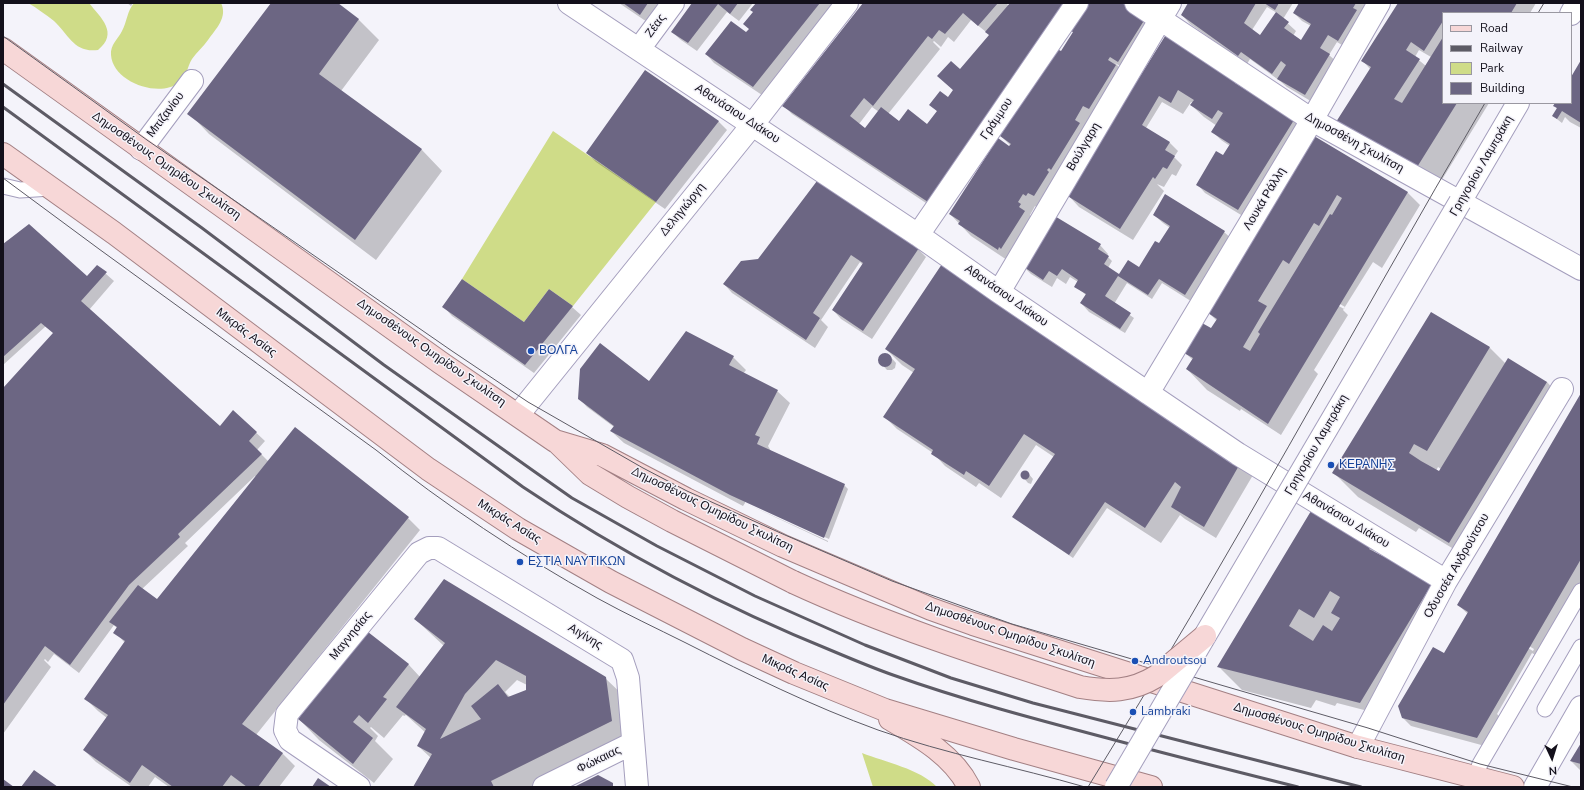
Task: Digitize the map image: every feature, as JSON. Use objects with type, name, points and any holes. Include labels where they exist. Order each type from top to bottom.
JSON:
[{"type":"main road","name":"Δημοσθένους Ομηρίδου Σκυλίτση","points":[[3,49],[441,363],[555,441],[602,455],[686,499],[783,546],[931,609],[1008,637],[1358,748],[1513,787]]},
{"type":"main road","name":"Μικράς Ασίας","points":[[3,154],[114,233],[428,469],[491,512],[618,586],[742,649],[794,673],[886,710],[1127,785],[1151,787]]},
{"type":"main road","points":[[555,441],[590,474],[628,497],[672,522],[793,582],[834,600],[928,637],[1080,687],[1096,690],[1125,689],[1138,686],[1157,676],[1205,636]]},
{"type":"main road","points":[[847,695],[900,725],[935,748],[955,766],[969,787]]},
{"type":"street","name":"Αθανάσιου Διάκου","points":[[569,3],[918,235],[999,292],[1259,468],[1446,581]]},
{"type":"street","name":"Ζέας","points":[[639,49],[673,3]]},
{"type":"street","name":"Δεληγιώργη","points":[[518,415],[753,124],[847,3]]},
{"type":"street","name":"Γράμμου","points":[[918,235],[1077,3]]},
{"type":"street","name":"Δημοσθένη Σκυλίτση","points":[[1136,3],[1165,11],[1312,120],[1581,269]]},
{"type":"street","name":"Λουκά Ράλλη","points":[[1148,393],[1312,120],[1379,3]]},
{"type":"street","points":[[1572,12],[1577,3]]},
{"type":"street","name":"Βούλγαρη","points":[[999,292],[1165,11]]},
{"type":"street","name":"Μπιζανίου","points":[[141,149],[192,81]]},
{"type":"street","name":"Γρηγορίου Λαμπράκη","points":[[1127,785],[1205,636],[1517,104]]},
{"type":"street","name":"Οδυσσέα Ανδρούτσου","points":[[1358,748],[1446,581],[1562,389]]},
{"type":"street","name":"Μαγνησίας","points":[[359,787],[290,740],[285,730],[287,714],[419,553],[428,548],[438,548]]},
{"type":"street","name":"Αιγίνης","points":[[438,548],[622,660],[628,678],[632,743],[637,787]]},
{"type":"street","points":[[1535,787],[1581,708]]},
{"type":"street","name":"Φώκαιας","points":[[544,787],[632,743]]},
{"type":"lane","points":[[3,186],[20,190],[51,188]]},
{"type":"lane","points":[[1475,778],[1480,764],[1581,591]]},
{"type":"lane","points":[[1545,709],[1581,647]]},
{"type":"green space","points":[[28,3],[89,3],[103,20],[108,32],[107,38],[98,50],[83,49],[77,46],[54,21]]},
{"type":"green space","points":[[134,3],[221,3],[223,13],[220,23],[206,43],[192,59],[182,81],[179,83],[160,89],[138,85],[128,80],[114,65],[111,51],[122,31],[130,9]]},
{"type":"green space","points":[[553,131],[656,202],[573,306],[549,289],[524,322],[462,279]]},
{"type":"green space","points":[[862,753],[921,775],[937,787],[873,787]]},
{"type":"building","points":[[271,3],[338,3],[359,19],[319,74],[422,149],[355,240],[187,114]]},
{"type":"building","points":[[623,3],[648,3],[640,15]]},
{"type":"building","points":[[692,3],[738,3],[730,14],[718,4],[688,43],[671,32]]},
{"type":"building","points":[[756,3],[820,3],[753,87],[705,54],[731,21],[746,32],[749,29],[743,24],[753,12],[750,10]]},
{"type":"building","points":[[863,3],[998,3],[978,26],[963,13],[945,34],[939,30],[932,39],[928,36],[873,106],[864,98],[850,116],[865,128],[881,107],[899,121],[908,109],[927,124],[937,111],[929,105],[940,91],[948,97],[953,90],[937,76],[951,61],[960,69],[989,35],[985,32],[1010,3],[1065,3],[928,202],[782,106]]},
{"type":"building","points":[[1087,3],[1122,3],[1145,19],[1118,62],[1110,57],[1108,60],[1116,65],[1089,109],[1083,106],[1075,120],[1080,123],[1051,170],[1049,168],[1047,170],[1049,172],[1034,196],[1028,193],[1026,196],[1023,194],[1018,202],[1021,204],[1019,207],[1025,211],[1001,249],[999,247],[998,250],[958,224],[960,221],[949,214],[998,138],[1009,146],[1011,144],[1000,136],[1057,49],[1061,51],[1073,32],[1069,30]]},
{"type":"building","points":[[1188,3],[1256,3],[1244,23],[1260,35],[1276,12],[1289,22],[1284,28],[1301,40],[1311,24],[1293,13],[1299,3],[1356,3],[1353,8],[1357,10],[1338,41],[1328,35],[1320,48],[1330,54],[1305,95],[1277,79],[1286,65],[1281,61],[1272,74],[1241,52],[1238,56],[1181,15]]},
{"type":"building","points":[[1264,3],[1279,3],[1275,10]]},
{"type":"building","points":[[1398,3],[1517,3],[1512,12],[1442,12],[1442,23],[1424,51],[1411,42],[1406,50],[1420,59],[1394,99],[1402,103],[1442,39],[1442,104],[1456,104],[1414,172],[1336,122],[1371,67],[1361,61]]},
{"type":"building","points":[[1167,33],[1237,80],[1235,83],[1294,120],[1238,210],[1196,185],[1216,151],[1223,155],[1230,144],[1211,132],[1223,113],[1218,110],[1212,119],[1190,105],[1194,100],[1178,90],[1171,103],[1159,96],[1142,125],[1170,142],[1165,150],[1175,156],[1167,169],[1163,167],[1155,179],[1153,177],[1120,229],[1066,195]]},
{"type":"building","points":[[1581,60],[1581,123],[1562,111],[1557,119],[1552,116],[1557,108],[1553,106],[1554,104],[1572,104],[1572,75]]},
{"type":"building","points":[[645,70],[719,121],[656,202],[586,153]]},
{"type":"building","points":[[1314,136],[1408,192],[1268,424],[1186,369],[1193,358],[1184,353],[1202,323],[1211,328],[1217,319],[1208,313]],"holes":[[[1337,195],[1342,198],[1332,215],[1330,214],[1258,332],[1260,334],[1250,351],[1243,347],[1267,306],[1258,301],[1283,260],[1289,264],[1314,223],[1319,226]]]},
{"type":"building","points":[[817,181],[919,248],[863,331],[832,310],[863,263],[851,255],[813,313],[820,318],[806,340],[723,284],[741,261],[758,259]]},
{"type":"building","points":[[1165,194],[1225,231],[1185,295],[1159,279],[1148,295],[1118,276],[1105,296],[1131,313],[1120,329],[1080,303],[1086,294],[1074,287],[1078,280],[1062,269],[1057,276],[1049,271],[1043,280],[1021,265],[1053,215],[1101,244],[1098,249],[1109,256],[1104,264],[1119,274],[1128,260],[1139,267],[1155,241],[1159,243],[1170,226],[1153,215]]},
{"type":"building","points":[[29,224],[87,276],[97,265],[107,272],[81,301],[220,426],[233,410],[257,432],[249,441],[262,454],[178,534],[180,537],[129,585],[70,665],[45,646],[3,705],[3,388],[53,333],[41,323],[3,357],[3,244]]},
{"type":"building","points":[[942,264],[1241,462],[1204,527],[1171,507],[1181,487],[1175,482],[1145,528],[1105,502],[1069,555],[1012,517],[1055,454],[1024,434],[989,486],[966,471],[964,475],[931,454],[933,450],[883,417],[915,369],[885,349]]},
{"type":"building","points":[[462,279],[524,322],[549,289],[573,306],[525,365],[442,307]]},
{"type":"building","points":[[1431,312],[1490,347],[1427,451],[1414,444],[1409,453],[1421,461],[1439,471],[1508,358],[1547,382],[1449,543],[1332,473]]},
{"type":"building","points":[[686,331],[734,356],[729,365],[778,390],[755,435],[760,437],[757,444],[845,484],[824,538],[730,495],[610,431],[614,426],[578,399],[580,369],[600,343],[649,381]]},
{"type":"building","points":[[885,353],[890,355],[892,360],[890,365],[885,367],[880,365],[878,360],[880,355]]},
{"type":"building","points":[[1581,393],[1581,559],[1477,738],[1402,718],[1398,706],[1433,647],[1444,653],[1468,612],[1457,605]]},
{"type":"building","points":[[295,427],[409,517],[242,724],[283,753],[258,787],[247,787],[231,775],[222,787],[173,787],[142,765],[130,783],[83,750],[108,715],[84,699],[125,641],[113,633],[117,627],[109,622],[138,585],[157,599]]},
{"type":"building","points":[[1023,471],[1027,471],[1029,475],[1027,479],[1023,479],[1021,477],[1021,473]]},
{"type":"building","points":[[1311,511],[1371,547],[1369,549],[1433,582],[1360,703],[1217,667]],"holes":[[[1330,591],[1340,597],[1331,613],[1340,618],[1332,631],[1323,625],[1313,641],[1289,626],[1299,609],[1314,618]]]},
{"type":"building","points":[[444,579],[606,677],[612,721],[491,781],[494,787],[413,787],[432,754],[417,746],[426,729],[396,707],[445,643],[414,619]],"holes":[[[496,660],[526,676],[526,690],[508,697],[498,684],[471,706],[481,719],[440,739],[465,694]]]},
{"type":"building","points":[[368,632],[409,664],[383,697],[387,699],[368,723],[359,715],[353,722],[373,738],[353,764],[298,719]]},
{"type":"building","points":[[1581,743],[1581,764],[1570,761]]},
{"type":"building","points":[[34,770],[58,787],[21,787]]},
{"type":"building","points":[[598,775],[613,783],[613,787],[574,787]]},
{"type":"building","points":[[318,778],[331,787],[312,787]]},
{"type":"building","points":[[3,779],[14,787],[3,787]]},
{"type":"tram line","points":[[1539,12],[1544,3]]},
{"type":"tram line","points":[[3,36],[147,140],[528,402],[643,468],[687,491],[892,581],[1012,624],[1368,728],[1480,764],[1573,787]]},
{"type":"tram line","points":[[1088,787],[1140,703],[1240,532],[1435,188],[1484,104]]},
{"type":"tram line","points":[[3,178],[456,510],[511,547],[568,582],[630,615],[757,678],[853,721],[904,739],[1085,787]]},
{"type":"railway","points":[[3,84],[202,228],[384,365],[535,472],[572,498],[657,546],[755,596],[865,645],[951,678],[1033,703],[1361,787]]},
{"type":"railway","points":[[3,107],[523,487],[636,557],[675,578],[794,635],[871,667],[919,684],[1053,724],[1298,787]]},
{"type":"place","name":"ΒΟΛΓΑ","points":[[531,351]]},
{"type":"place","name":"ΚΕΡΑΝΗΣ","points":[[1331,465]]},
{"type":"place","name":"ΕΣΤΙΑ ΝΑΥΤΙΚΩΝ","points":[[520,562]]},
{"type":"place","name":"Androutsou","points":[[1135,661]]},
{"type":"place","name":"Lambraki","points":[[1133,712]]}]
